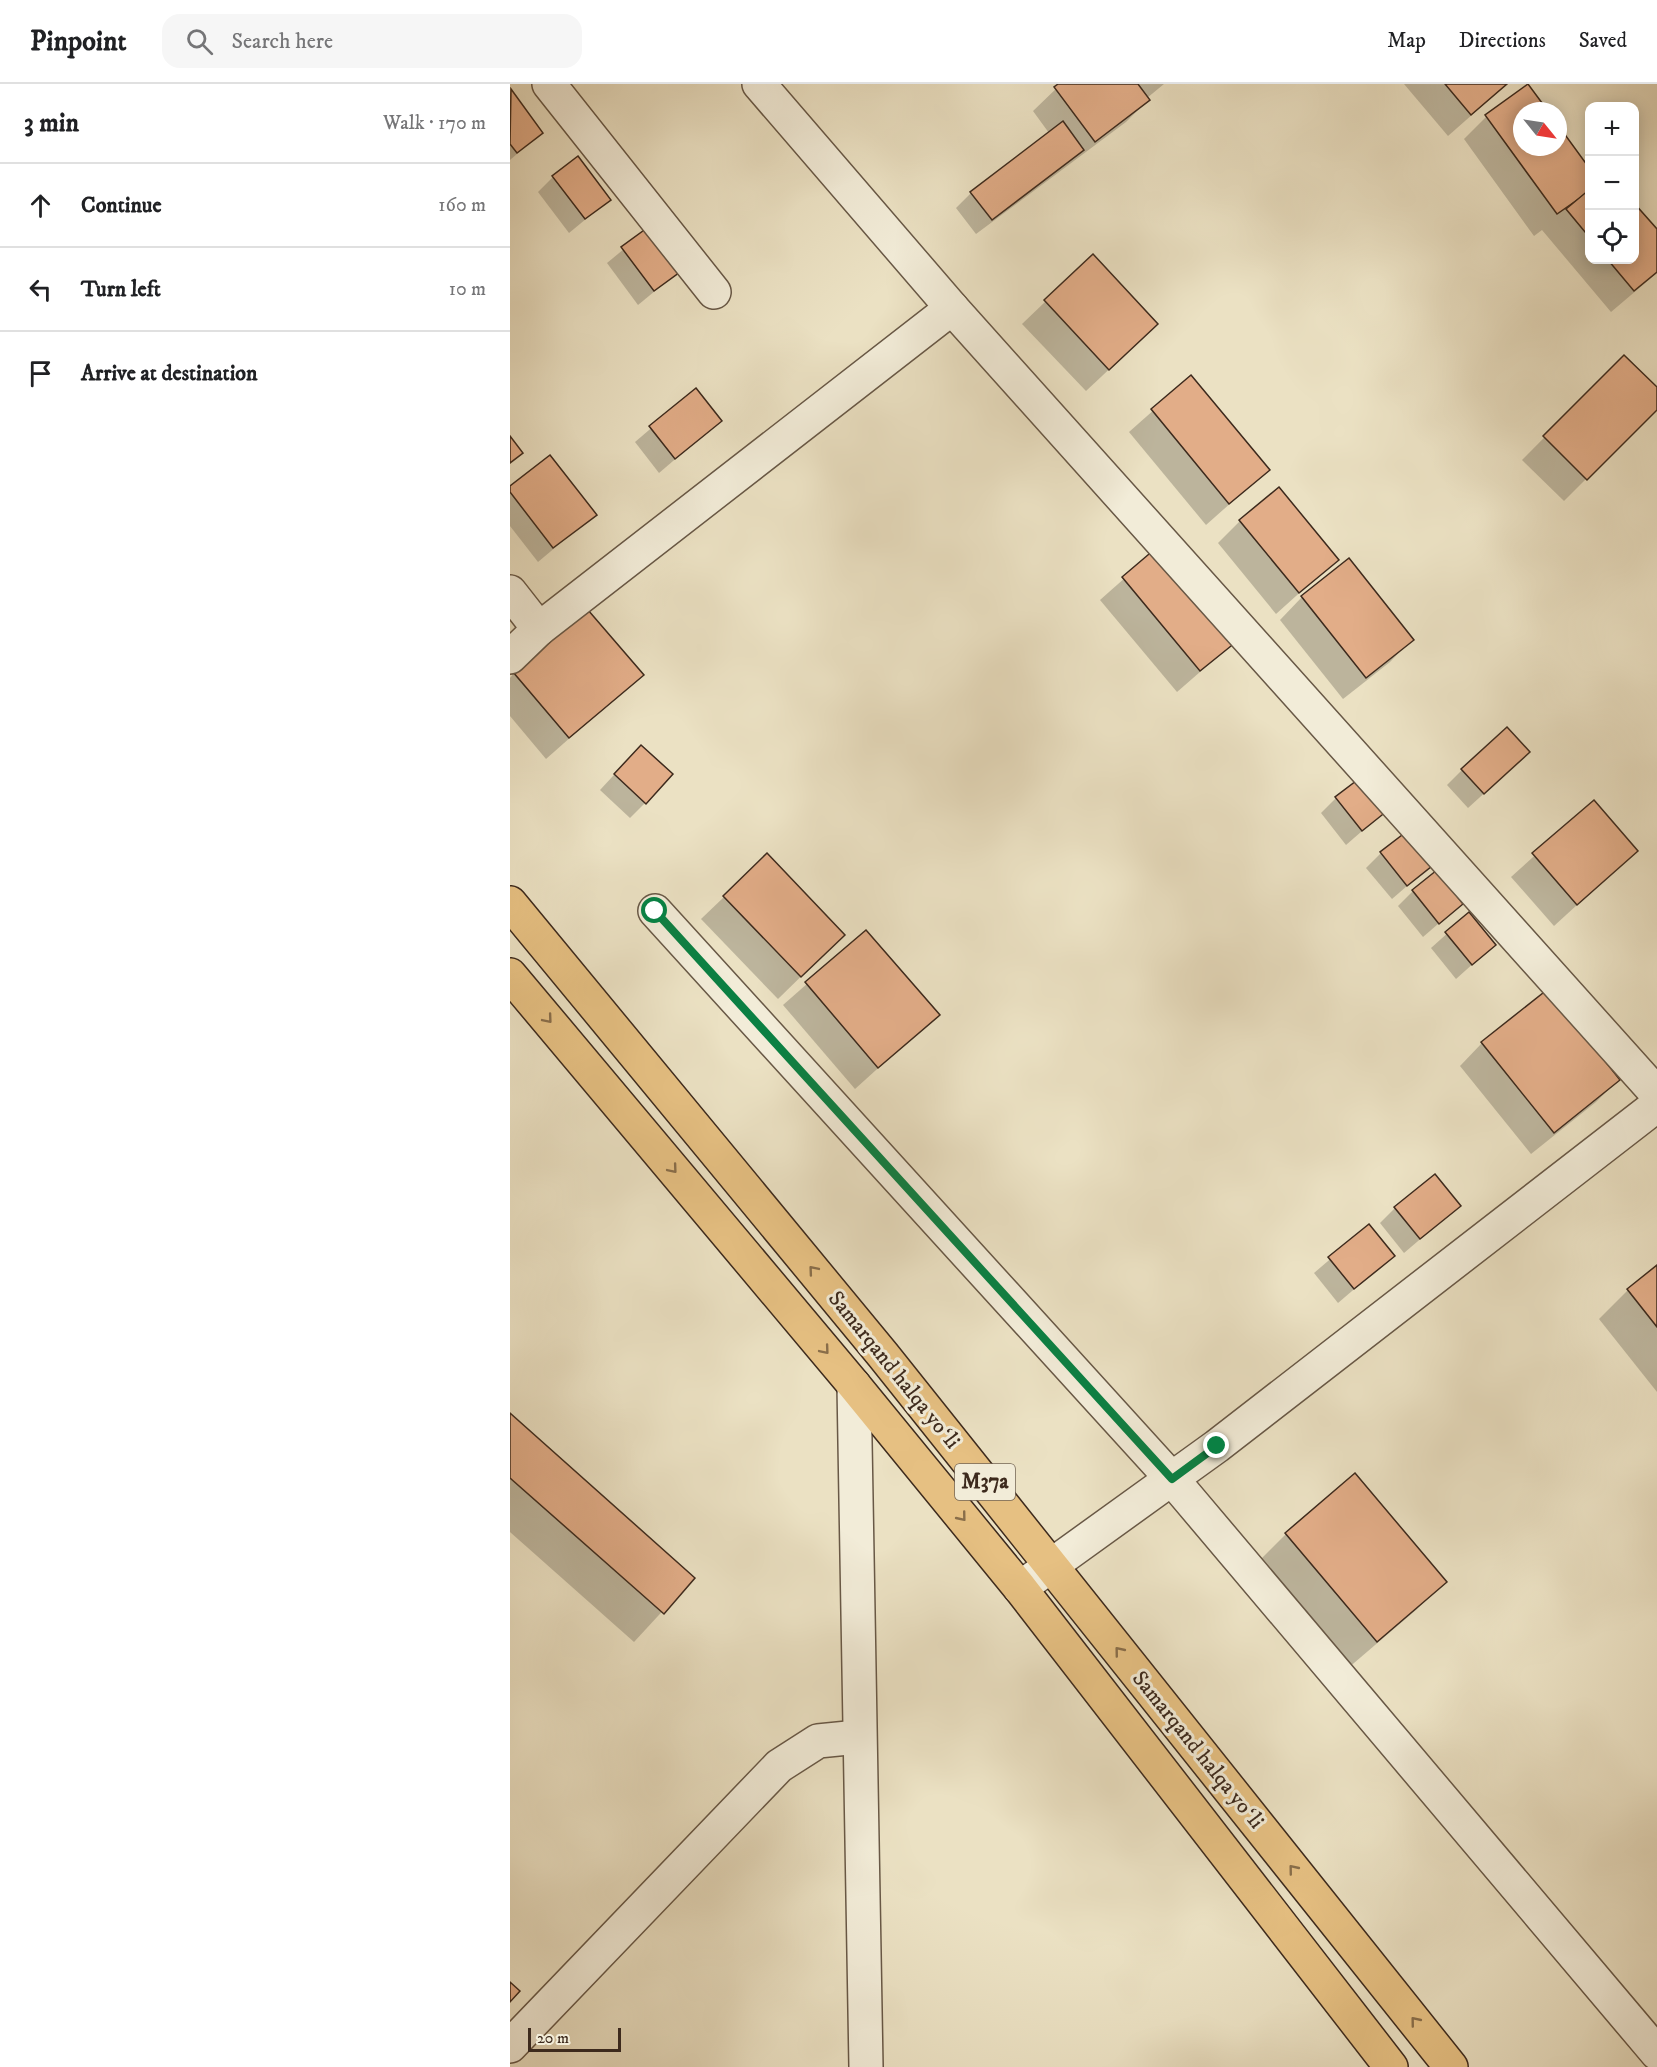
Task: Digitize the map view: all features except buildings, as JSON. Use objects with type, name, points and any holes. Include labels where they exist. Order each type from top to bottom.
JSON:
[{"type":"highway","name":"Samarqand halqa yoʻli","points":[[510,903],[883,1355],[1451,2067]]},
{"type":"highway","name":"Samarqand halqa yoʻli","points":[[510,975],[854,1385],[1020,1588],[1391,2067]]},
{"type":"street","points":[[549,84],[714,292]]},
{"type":"street","points":[[765,86],[952,308],[1657,1094]]},
{"type":"street","points":[[510,657],[539,629],[952,308]]},
{"type":"street","points":[[510,592],[539,629]]},
{"type":"street","points":[[655,911],[1172,1479],[1657,2053]]},
{"type":"street","points":[[1020,1588],[1172,1479],[1657,1105]]},
{"type":"street","points":[[854,1385],[858,1737],[866,2067]]},
{"type":"street","points":[[510,2046],[779,1766],[818,1741],[858,1737]]},
{"type":"route","points":[[655,911],[1172,1479],[1217,1446]]}]
